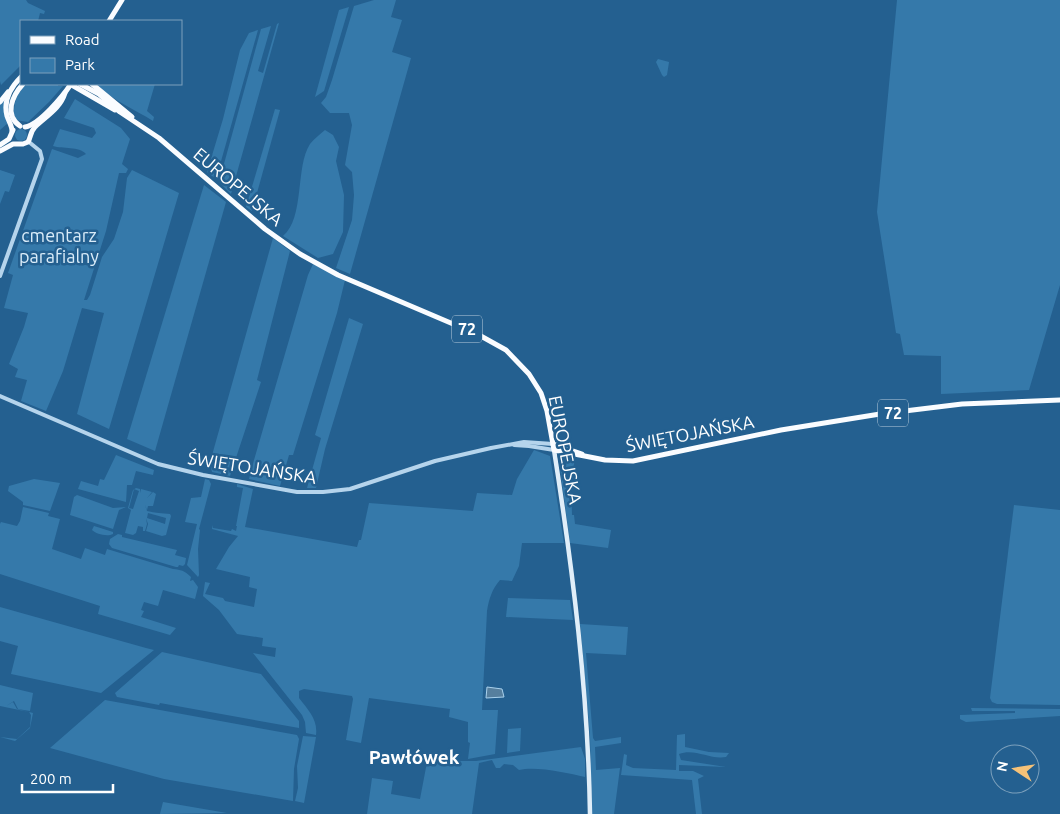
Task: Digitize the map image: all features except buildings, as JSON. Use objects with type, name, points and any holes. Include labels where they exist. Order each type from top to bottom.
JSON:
[{"type":"main road","points":[[110,20],[122,0]]},
{"type":"main road","points":[[0,102],[20,78]]},
{"type":"main road","points":[[22,85],[14,96],[11,106],[13,118],[22,127],[29,130],[30,139]]},
{"type":"main road","points":[[0,151],[12,144],[25,144],[30,139],[32,130],[56,109],[69,85]]},
{"type":"main road","name":"72","points":[[93,85],[121,106],[142,126]]},
{"type":"main road","name":"EUROPEJSKA","points":[[82,87],[98,94],[120,112],[142,126],[265,229],[304,256],[355,282],[479,335],[506,350],[529,374],[541,393],[547,411],[554,450],[579,633],[587,727],[590,814]]},
{"type":"main road","points":[[10,90],[6,109],[13,140],[18,144]]},
{"type":"main road","points":[[0,145],[8,140],[15,128],[31,125],[48,112],[65,93]]},
{"type":"main road","name":"ŚWIĘTOJAŃSKA","points":[[554,450],[614,461],[640,460],[768,432],[940,406],[1060,400]]},
{"type":"main road","name":"ŚWIĘTOJAŃSKA","points":[[553,444],[587,457]]},
{"type":"street","points":[[0,276],[42,160],[42,154],[30,139]]},
{"type":"street","name":"ŚWIĘTOJAŃSKA","points":[[0,396],[158,464],[179,470],[297,492],[326,492],[350,489],[449,457],[508,445],[528,442],[553,444]]},
{"type":"street","name":"ŚWIĘTOJAŃSKA","points":[[508,445],[554,450]]},
{"type":"green space","points":[[0,0],[26,0],[28,3],[45,11],[44,14],[40,13],[38,20],[20,20],[20,66],[1,85]]},
{"type":"green space","points":[[374,0],[396,0],[391,17],[402,20],[392,52],[411,58],[350,274],[336,268],[352,220],[354,195],[352,172],[345,165],[352,125],[349,113],[330,113],[321,103],[326,97],[332,80],[354,6]]},
{"type":"green space","points":[[897,0],[1060,0],[1060,285],[1029,390],[941,394],[941,356],[904,355],[900,334],[896,333],[877,212]]},
{"type":"green space","points":[[349,7],[324,91],[315,97],[339,10]]},
{"type":"green space","points":[[279,23],[231,194],[219,182],[261,29],[271,26],[258,71],[263,73],[277,24]]},
{"type":"green space","points":[[258,30],[216,179],[207,172],[223,119],[240,50],[249,33]]},
{"type":"green space","points":[[658,59],[669,62],[667,75],[664,77],[656,62]]},
{"type":"green space","points":[[25,85],[63,86],[28,122],[15,120],[14,110],[20,92]]},
{"type":"green space","points":[[96,85],[155,85],[147,111],[154,117],[153,121],[116,100]]},
{"type":"green space","points":[[4,98],[8,123],[0,130],[0,105]]},
{"type":"green space","name":"cmentarz parafialny","points":[[75,99],[121,128],[130,139],[122,164],[128,169],[126,173],[119,173],[106,231],[84,300],[87,300],[90,295],[102,257],[114,239],[123,212],[127,178],[132,170],[179,193],[109,429],[77,414],[104,313],[82,308],[63,371],[46,411],[21,401],[27,380],[15,377],[18,369],[9,364],[28,313],[4,308],[13,275],[8,273],[52,149],[78,158],[86,154],[75,149],[53,146],[60,129],[92,138],[96,133],[94,128],[64,118]]},
{"type":"green space","points":[[275,109],[280,110],[252,211],[246,207]]},
{"type":"green space","points":[[19,129],[23,129],[27,135],[23,141],[19,141],[15,137],[15,133]]},
{"type":"green space","points":[[325,130],[333,135],[339,147],[336,161],[344,195],[343,232],[333,254],[318,258],[283,236],[290,228],[294,217],[305,154],[315,138]]},
{"type":"green space","points":[[0,170],[15,175],[9,192],[5,191],[0,204]]},
{"type":"green space","points":[[204,185],[226,202],[155,451],[127,439]]},
{"type":"green space","points":[[273,238],[290,251],[257,380],[261,382],[230,476],[212,472],[209,466]]},
{"type":"green space","points":[[313,264],[345,280],[337,313],[293,455],[289,455],[280,486],[249,479],[308,275]]},
{"type":"green space","points":[[349,318],[363,324],[325,449],[316,488],[307,488],[321,438],[315,435]]},
{"type":"green space","points":[[534,450],[550,456],[564,543],[522,543],[519,566],[512,581],[500,580],[490,598],[487,611],[482,710],[498,710],[495,754],[468,759],[470,743],[468,742],[468,722],[449,717],[450,709],[369,698],[361,743],[346,740],[352,696],[304,689],[299,691],[299,698],[312,715],[316,735],[306,733],[302,715],[253,653],[275,657],[276,648],[262,646],[263,638],[237,634],[219,610],[203,596],[205,582],[210,583],[205,594],[223,598],[225,601],[254,607],[257,589],[249,587],[250,577],[216,569],[238,536],[212,529],[213,525],[213,528],[236,531],[243,488],[237,487],[237,484],[253,489],[245,527],[357,547],[359,540],[361,540],[369,503],[473,511],[477,493],[512,495],[517,479]]},
{"type":"green space","points":[[116,455],[154,470],[153,475],[136,471],[132,485],[127,485],[126,502],[78,489],[81,481],[98,486],[100,479],[104,480]]},
{"type":"green space","points":[[562,457],[575,458],[571,482],[572,515],[574,515],[575,524],[611,530],[608,548],[570,543],[559,460]]},
{"type":"green space","points":[[34,479],[60,483],[50,511],[23,505],[23,502],[8,491],[9,486]]},
{"type":"green space","points":[[205,479],[209,480],[211,484],[199,529],[198,577],[187,565],[197,524],[185,522],[191,498],[201,497]]},
{"type":"green space","points":[[136,488],[140,489],[141,493],[141,489],[152,492],[147,498],[153,492],[156,494],[153,506],[148,506],[147,510],[145,505],[147,511],[170,514],[166,535],[162,536],[146,531],[148,524],[146,518],[145,531],[143,531],[143,527],[138,526],[136,533],[133,535],[125,533],[131,510],[128,508],[134,489]],"holes":[[[134,489],[139,491],[133,509],[129,508]],[[148,513],[166,518],[165,524],[147,518]]]},
{"type":"green space","points":[[77,495],[113,508],[126,507],[119,510],[113,529],[70,515],[74,497]]},
{"type":"green space","points":[[1014,505],[1060,510],[1060,705],[997,704],[992,702],[990,698]]},
{"type":"green space","points":[[23,507],[49,513],[48,516],[60,519],[52,549],[81,559],[85,548],[105,555],[107,549],[186,573],[191,577],[190,581],[193,580],[198,587],[195,599],[163,590],[158,606],[144,602],[141,610],[144,611],[141,617],[176,628],[170,635],[98,614],[100,606],[0,574],[0,524],[1,522],[17,526]]},
{"type":"green space","points":[[94,526],[113,532],[113,534],[96,533],[92,530]]},
{"type":"green space","points":[[118,534],[122,535],[122,537],[177,550],[175,555],[186,558],[185,564],[176,567],[112,548],[109,544],[110,539]]},
{"type":"green space","points":[[508,598],[570,600],[573,620],[506,617]]},
{"type":"green space","points":[[0,607],[154,650],[101,693],[11,674],[18,646],[0,641]]},
{"type":"green space","points":[[580,624],[628,627],[626,655],[586,653],[593,738],[595,741],[621,737],[621,743],[595,747],[596,770],[620,768],[614,814],[592,814],[590,736]]},
{"type":"green space","points":[[162,652],[261,674],[299,721],[299,728],[117,697],[115,693]]},
{"type":"green space","points":[[0,685],[33,693],[30,711],[18,709],[14,701],[6,706],[13,702],[17,709],[29,712],[0,706]]},
{"type":"green space","points":[[105,700],[297,735],[299,739],[294,769],[293,801],[164,779],[50,748]]},
{"type":"green space","points":[[971,708],[1060,709],[1060,716],[966,722],[960,719],[960,715],[1015,713],[1015,711],[972,711]]},
{"type":"green space","points":[[29,712],[33,713],[30,728],[15,741],[0,737],[17,739],[30,727],[31,715]]},
{"type":"green space","points":[[521,728],[520,751],[507,753],[508,729]]},
{"type":"green space","points":[[685,734],[685,747],[709,752],[729,753],[726,757],[714,757],[691,752],[679,754],[681,760],[726,767],[679,765],[679,771],[693,771],[704,776],[698,779],[702,814],[696,814],[692,780],[621,775],[624,754],[627,755],[626,765],[633,768],[676,770],[677,735]]},
{"type":"green space","points":[[303,736],[316,737],[304,803],[295,801],[298,788],[297,766]]},
{"type":"green space","points":[[581,747],[585,759],[585,777],[543,769],[519,770],[513,765],[504,764],[500,768],[496,768],[492,760],[479,763],[472,814],[367,814],[372,778],[393,781],[391,794],[420,799],[428,757],[476,761]]},
{"type":"green space","points":[[163,802],[227,813],[160,814]]},
{"type":"shaded area","points":[[487,687],[502,689],[504,697],[486,698]]},
{"type":"district","name":"Pawłówek","points":[[414,757]]}]
